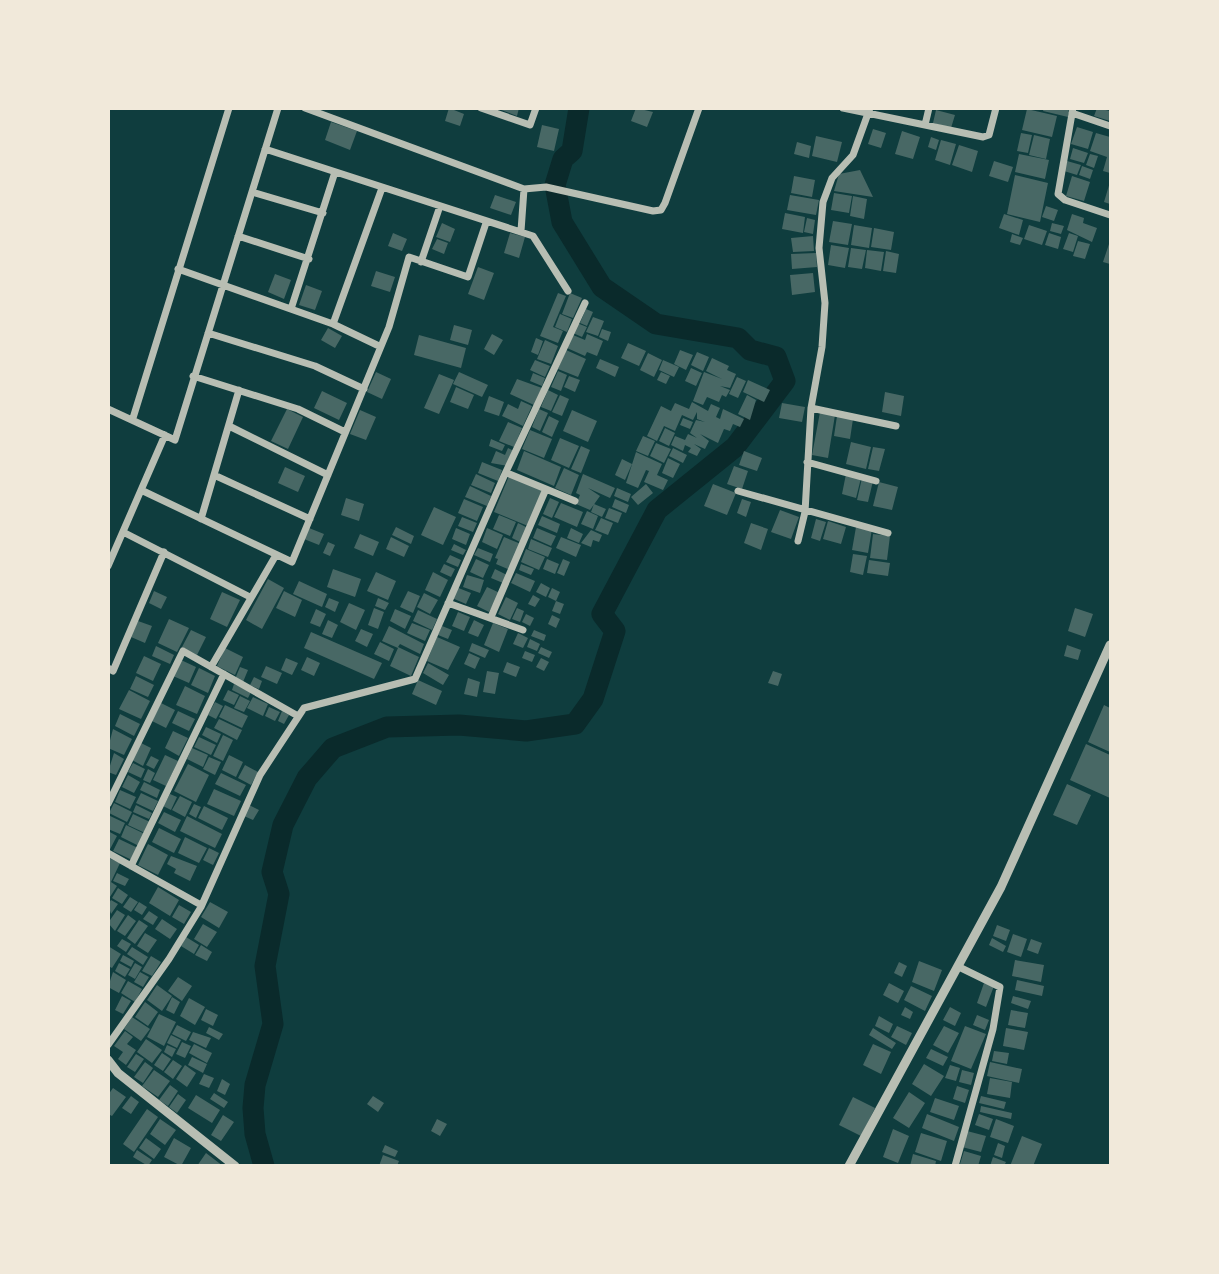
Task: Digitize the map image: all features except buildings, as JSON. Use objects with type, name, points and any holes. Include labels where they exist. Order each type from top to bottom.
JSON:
[{"type":"street","points":[[133,418],[229,108]]},
{"type":"street","points":[[108,409],[133,418],[175,440],[278,108]]},
{"type":"street","points":[[305,108],[524,189],[545,187],[653,211],[661,210],[699,108]]},
{"type":"street","points":[[481,108],[530,125],[536,108]]},
{"type":"street","points":[[843,108],[869,110],[925,125],[989,135],[996,108]]},
{"type":"street","points":[[925,125],[929,108]]},
{"type":"street","points":[[797,541],[805,512],[811,408],[822,347],[825,303],[820,248],[823,202],[832,178],[853,155],[869,110]]},
{"type":"street","points":[[1111,126],[1072,111],[1058,194],[1065,200],[1111,215]]},
{"type":"street","points":[[265,149],[533,236],[569,291]]},
{"type":"street","points":[[291,309],[335,172]]},
{"type":"street","points":[[333,324],[382,188]]},
{"type":"street","points":[[521,231],[524,189]]},
{"type":"street","points":[[252,192],[323,213]]},
{"type":"street","points":[[421,262],[440,206]]},
{"type":"street","points":[[141,490],[292,562],[389,327],[409,257],[468,277],[486,222]]},
{"type":"street","points":[[238,236],[309,259]]},
{"type":"street","points":[[178,269],[333,324],[379,346]]},
{"type":"street","points":[[108,1045],[169,959],[201,905],[260,775],[304,708],[415,679],[585,303]]},
{"type":"street","points":[[208,333],[315,366],[364,389]]},
{"type":"street","points":[[193,376],[298,409],[345,432]]},
{"type":"street","points":[[201,519],[239,390]]},
{"type":"street","points":[[811,408],[895,426]]},
{"type":"street","points":[[229,426],[328,475]]},
{"type":"street","points":[[108,566],[165,435]]},
{"type":"street","points":[[807,461],[876,481]]},
{"type":"street","points":[[507,474],[575,501]]},
{"type":"street","points":[[214,475],[310,519]]},
{"type":"street","points":[[491,617],[546,489]]},
{"type":"street","points":[[738,491],[805,512],[888,533]]},
{"type":"street","points":[[123,532],[250,597]]},
{"type":"street","points":[[108,668],[113,671],[164,552]]},
{"type":"street","points":[[211,667],[276,555]]},
{"type":"street","points":[[448,603],[523,630]]},
{"type":"street","points":[[849,1166],[1001,887],[1111,645]]},
{"type":"street","points":[[108,804],[183,651],[298,716]]},
{"type":"street","points":[[131,866],[224,674]]},
{"type":"street","points":[[108,853],[201,905]]},
{"type":"street","points":[[955,1166],[993,1029],[1000,987],[959,967]]},
{"type":"street","points":[[108,1060],[118,1073],[235,1166]]},
{"type":"waterway","points":[[264,1166],[255,1134],[253,1108],[255,1085],[273,1024],[265,966],[279,894],[272,872],[283,825],[307,778],[333,748],[387,727],[459,725],[526,731],[575,724],[593,699],[615,631],[602,614],[657,510],[735,447],[785,381],[776,357],[750,350],[738,338],[656,324],[602,287],[562,222],[555,185],[563,159],[572,151],[579,108]]}]
